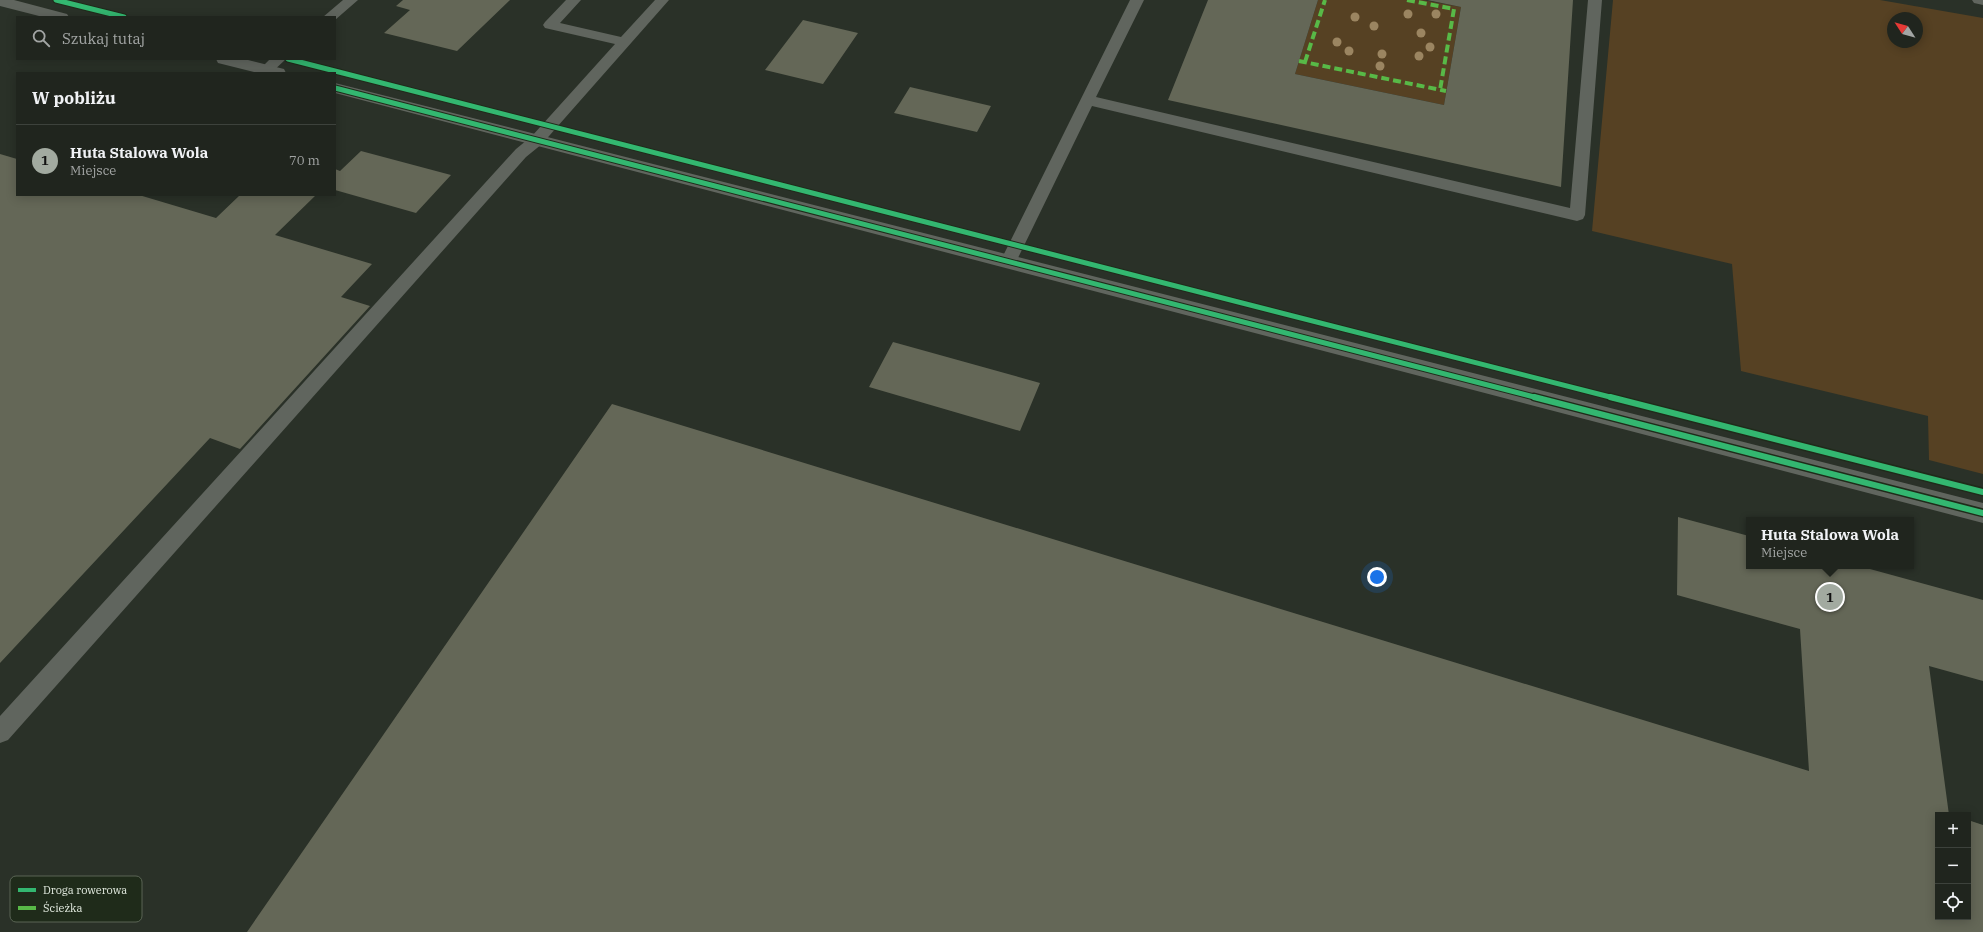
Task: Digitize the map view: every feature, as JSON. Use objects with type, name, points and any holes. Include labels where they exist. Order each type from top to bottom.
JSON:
[{"type":"street","points":[[0,1],[57,16]]},
{"type":"street","points":[[228,60],[272,72]]},
{"type":"street","points":[[336,88],[1983,513]]},
{"type":"lane","points":[[331,16],[351,0]]},
{"type":"lane","points":[[574,0],[550,25],[624,42]]},
{"type":"lane","points":[[0,732],[515,159],[537,140],[662,0]]},
{"type":"lane","points":[[1008,262],[1137,0]]},
{"type":"lane","points":[[1088,100],[1577,215],[1595,0]]},
{"type":"lane","points":[[1979,0],[1983,1]]},
{"type":"lane","points":[[272,72],[278,60]]},
{"type":"shaded area","points":[[1318,0],[1423,0],[1461,7],[1444,105],[1295,74]]},
{"type":"shaded area","points":[[1613,0],[1880,0],[1983,18],[1983,474],[1929,460],[1928,416],[1741,371],[1732,264],[1592,231]]},
{"type":"building","points":[[403,0],[510,0],[457,51],[384,33],[410,10],[396,6]]},
{"type":"building","points":[[1208,0],[1318,0],[1295,74],[1444,105],[1461,7],[1427,0],[1573,0],[1561,187],[1168,100]]},
{"type":"building","points":[[803,20],[858,33],[823,84],[765,70]]},
{"type":"building","points":[[910,87],[991,106],[977,132],[894,113]]},
{"type":"building","points":[[361,151],[451,175],[416,213],[336,190],[336,169],[340,171]]},
{"type":"building","points":[[0,154],[16,159],[16,196],[142,196],[216,218],[239,196],[315,196],[275,235],[372,264],[341,297],[370,306],[240,449],[210,438],[0,663]]},
{"type":"building","points":[[893,342],[1040,383],[1020,431],[869,387]]},
{"type":"building","points":[[612,404],[1809,771],[1800,629],[1677,595],[1678,517],[1746,535],[1746,569],[1870,569],[1983,600],[1983,681],[1929,666],[1949,812],[1935,812],[1935,920],[1971,920],[1971,821],[1983,825],[1983,932],[247,932]]},
{"type":"marked path","points":[[1305,62],[1325,0]]},
{"type":"marked path","points":[[1407,0],[1454,9],[1440,90]]},
{"type":"marked path","points":[[1299,61],[1446,91]]},
{"type":"cycle path","points":[[56,0],[120,16]]},
{"type":"cycle path","points":[[292,60],[549,127],[1983,492]]},
{"type":"cycle path","points":[[336,88],[1983,513]]},
{"type":"place","name":"Huta Stalowa Wola","points":[[1830,597]]}]
